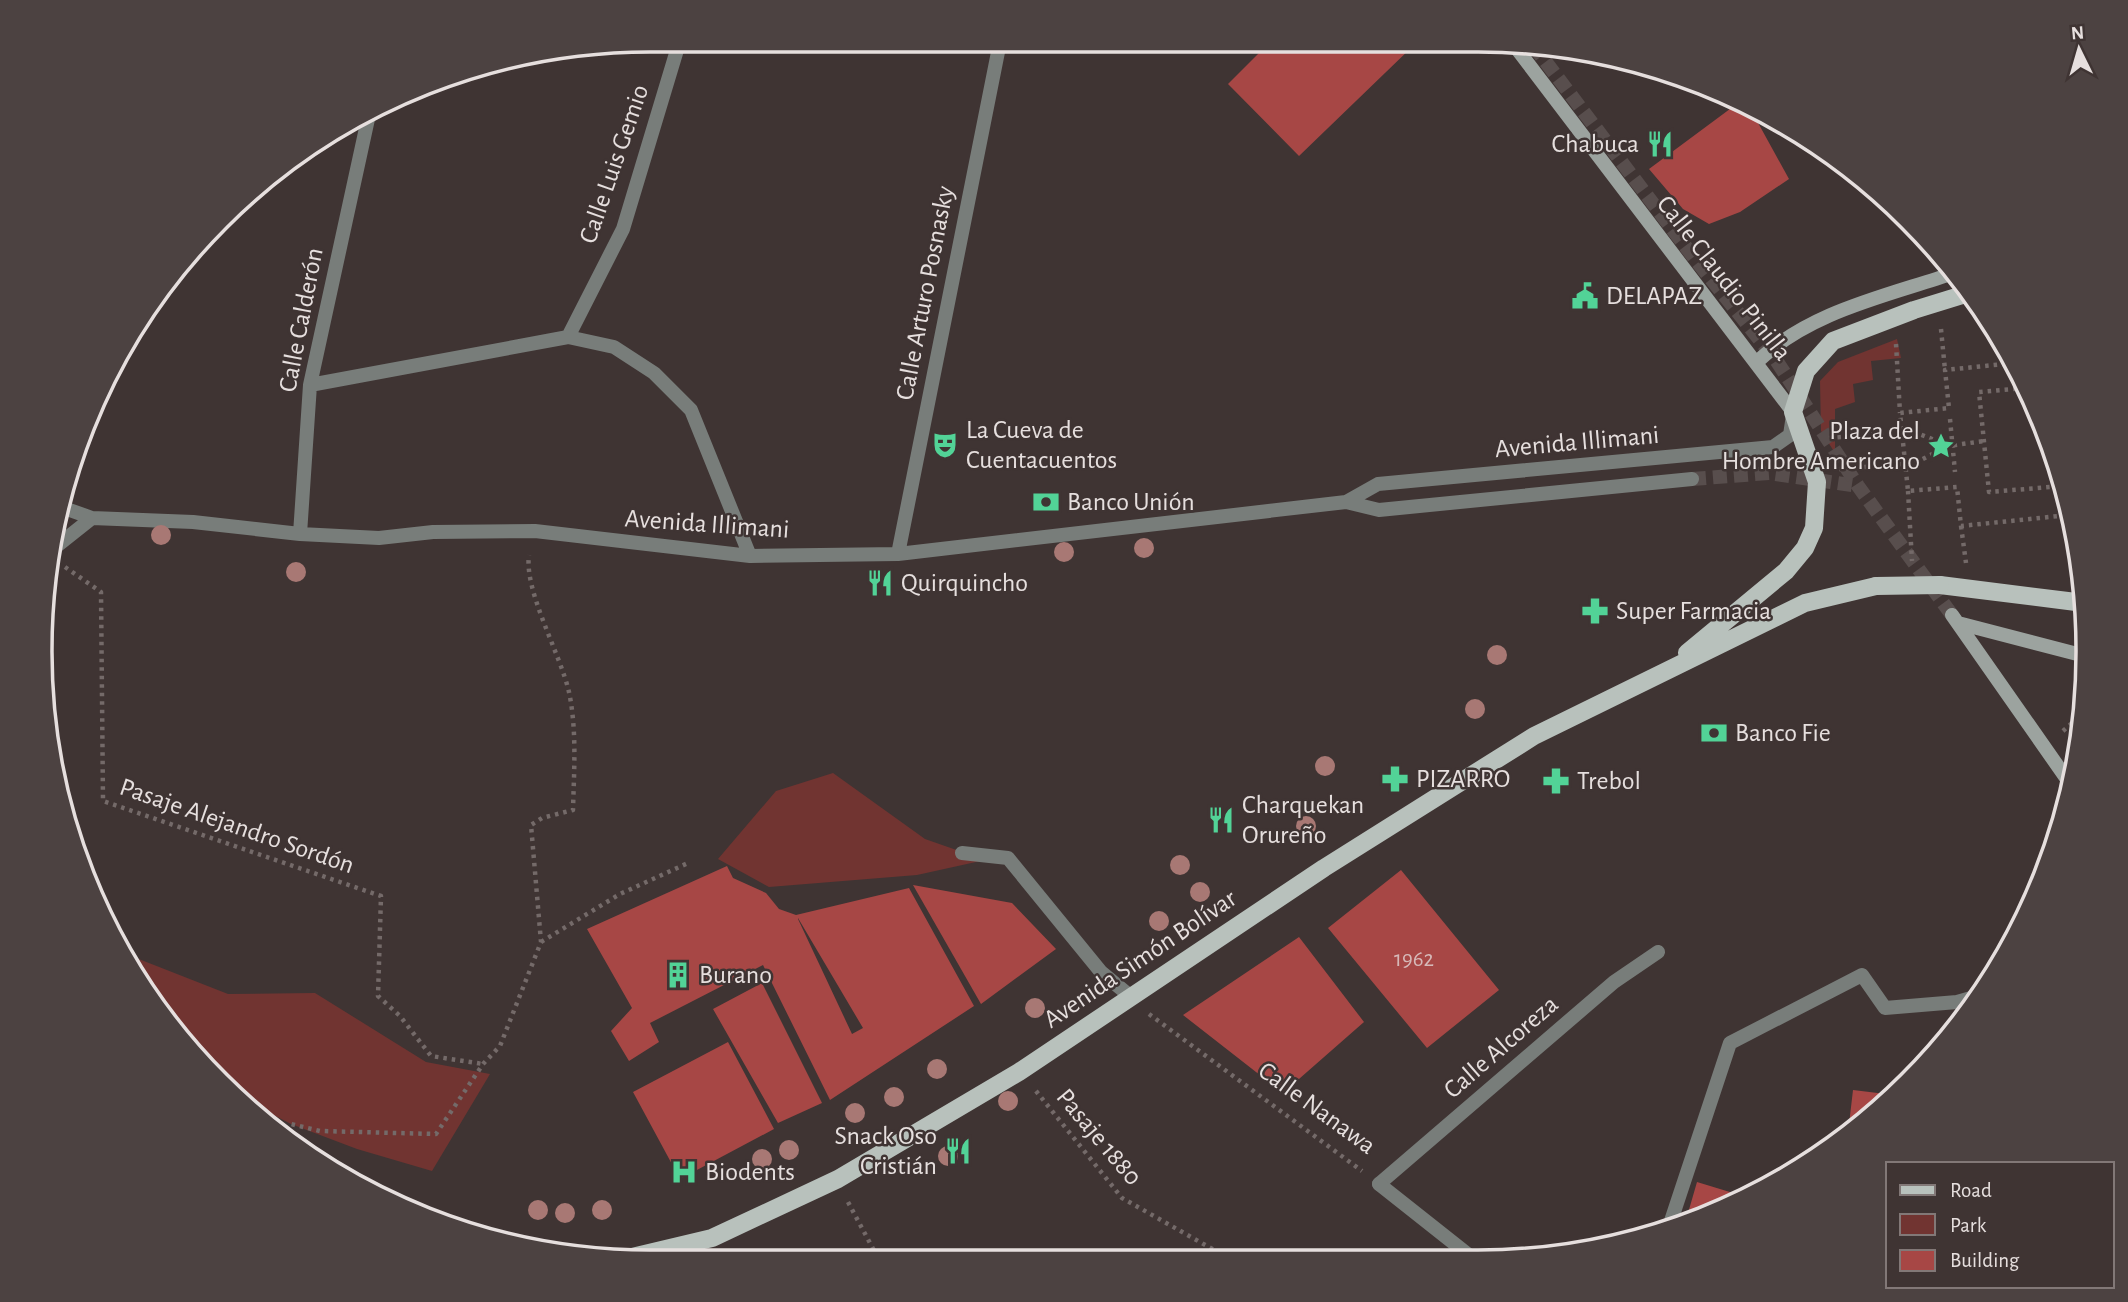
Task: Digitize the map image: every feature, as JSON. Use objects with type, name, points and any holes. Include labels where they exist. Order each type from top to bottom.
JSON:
[{"type":"main road","name":"Calle Claudio Pinilla","points":[[1521,55],[1793,412],[1817,482],[1814,528],[1805,548],[1769,586],[1663,673]]},
{"type":"main road","points":[[1757,362],[1790,335],[1818,319],[1943,276]]},
{"type":"main road","points":[[1793,412],[1805,371],[1833,341],[1959,296]]},
{"type":"main road","points":[[1663,673],[1805,603],[1876,586],[1940,585],[2073,602]]},
{"type":"main road","points":[[2063,773],[1955,619],[2076,653]]},
{"type":"main road","name":"Avenida Simón Bolívar","points":[[661,1250],[712,1238],[838,1179],[1019,1072],[1324,868],[1534,736],[1663,673]]},
{"type":"street","name":"Calle Luis Gemio","points":[[568,337],[623,229],[676,52]]},
{"type":"street","name":"Calle Arturo Posnasky","points":[[898,554],[998,52]]},
{"type":"street","name":"Calle Calderón","points":[[300,534],[310,385],[367,125]]},
{"type":"street","points":[[310,385],[568,337],[614,347],[654,373],[691,410],[750,556]]},
{"type":"street","name":"Avenida Illimani","points":[[1346,502],[1378,484],[1681,458],[1773,447],[1790,435],[1793,412]]},
{"type":"street","name":"Avenida Illimani","points":[[70,510],[93,518],[193,522],[300,534],[379,538],[433,532],[535,531],[750,556],[898,554],[1346,502],[1379,510],[1692,479]]},
{"type":"street","points":[[63,541],[93,518]]},
{"type":"street","points":[[962,853],[1007,858],[1101,972],[1130,996]]},
{"type":"street","name":"Calle Alcoreza","points":[[1380,1184],[1614,982],[1658,952]]},
{"type":"street","points":[[1672,1217],[1730,1043],[1862,975],[1885,1008],[1963,1000]]},
{"type":"street","name":"Calle Nanawa","points":[[1380,1184],[1462,1250]]},
{"type":"path","points":[[1900,413],[1949,408],[1941,327]]},
{"type":"path","points":[[1896,342],[1912,563]]},
{"type":"path","points":[[1945,370],[2002,364]]},
{"type":"path","points":[[2015,389],[1979,392],[1989,492],[2052,486]]},
{"type":"path","points":[[1950,419],[1950,445],[1955,472]]},
{"type":"path","points":[[1826,439],[1912,431],[1950,445]]},
{"type":"path","points":[[1837,469],[1915,463],[1950,445],[1984,441]]},
{"type":"path","points":[[1908,492],[1957,487],[1966,563]]},
{"type":"path","points":[[1961,526],[2060,516]]},
{"type":"path","points":[[289,1127],[291,1124],[320,1131],[436,1134],[483,1064],[500,1046],[541,942],[531,825],[542,818],[573,810],[574,745],[569,696],[562,666],[532,593],[528,559],[535,531]]},
{"type":"path","name":"Pasaje Alejandro Sordón","points":[[62,565],[101,592],[103,801],[381,897],[378,996],[400,1016],[431,1056],[483,1064]]},
{"type":"path","points":[[2059,734],[2071,724]]},
{"type":"path","points":[[541,942],[620,894],[688,863]]},
{"type":"path","name":"Calle Nanawa","points":[[1130,996],[1151,1015],[1380,1184]]},
{"type":"path","name":"Pasaje 1880","points":[[1019,1072],[1122,1198],[1214,1250]]},
{"type":"path","points":[[838,1179],[874,1250]]},
{"type":"green space","points":[[1897,339],[1901,358],[1871,361],[1873,380],[1853,384],[1855,402],[1835,409],[1835,453],[1821,431],[1820,381],[1838,362]]},
{"type":"green space","points":[[833,773],[925,839],[985,860],[917,875],[769,887],[718,859],[776,791]]},
{"type":"green space","points":[[138,959],[228,994],[315,993],[426,1062],[490,1074],[432,1171],[357,1149],[273,1115],[256,1101],[201,1046],[153,984]]},
{"type":"building","points":[[1260,52],[1407,52],[1299,156],[1228,84]]},
{"type":"building","points":[[1730,109],[1758,123],[1789,179],[1740,212],[1709,224],[1683,209],[1649,169]]},
{"type":"building","name":"Burano","points":[[727,866],[733,878],[766,893],[779,909],[796,915],[909,888],[974,1006],[830,1100],[763,965],[650,1023],[659,1042],[629,1061],[611,1031],[632,1008],[587,929]],"holes":[[[798,919],[863,1028],[852,1034]]]},
{"type":"building","points":[[1401,870],[1499,990],[1427,1048],[1328,928]]},
{"type":"building","points":[[913,885],[1012,903],[1056,949],[981,1004]]},
{"type":"building","points":[[1299,937],[1364,1022],[1283,1093],[1183,1015]]},
{"type":"building","points":[[762,983],[822,1103],[778,1123],[713,1009]]},
{"type":"building","points":[[728,1042],[774,1129],[680,1179],[633,1092]]},
{"type":"building","points":[[1853,1090],[1880,1093],[1872,1101],[1850,1119]]},
{"type":"building","points":[[1697,1182],[1732,1193],[1706,1204],[1689,1211]]},
{"type":"tunnel","points":[[1542,57],[1695,259],[1776,360],[1858,486],[1952,615]]},
{"type":"tunnel","points":[[1692,479],[1769,473],[1858,486]]},
{"type":"place","name":"Chabuca","points":[[1660,144]]},
{"type":"place","name":"DELAPAZ","points":[[1585,296]]},
{"type":"place","name":"La Cueva de Cuentacuentos","points":[[945,445]]},
{"type":"place","name":"Plaza del Hombre Americano","points":[[1941,446]]},
{"type":"place","name":"Banco Unión","points":[[1046,502]]},
{"type":"place","name":"Quirquincho","points":[[880,583]]},
{"type":"place","name":"Super Farmacia","points":[[1595,611]]},
{"type":"place","name":"Banco Fie","points":[[1714,733]]},
{"type":"place","name":"PIZARRO","points":[[1395,779]]},
{"type":"place","name":"Trebol","points":[[1556,781]]},
{"type":"place","name":"Charquekan Orureño","points":[[1221,820]]},
{"type":"place","name":"Burano","points":[[678,975]]},
{"type":"place","name":"Snack Oso Cristián","points":[[958,1151]]},
{"type":"place","name":"Biodents","points":[[684,1172]]}]
